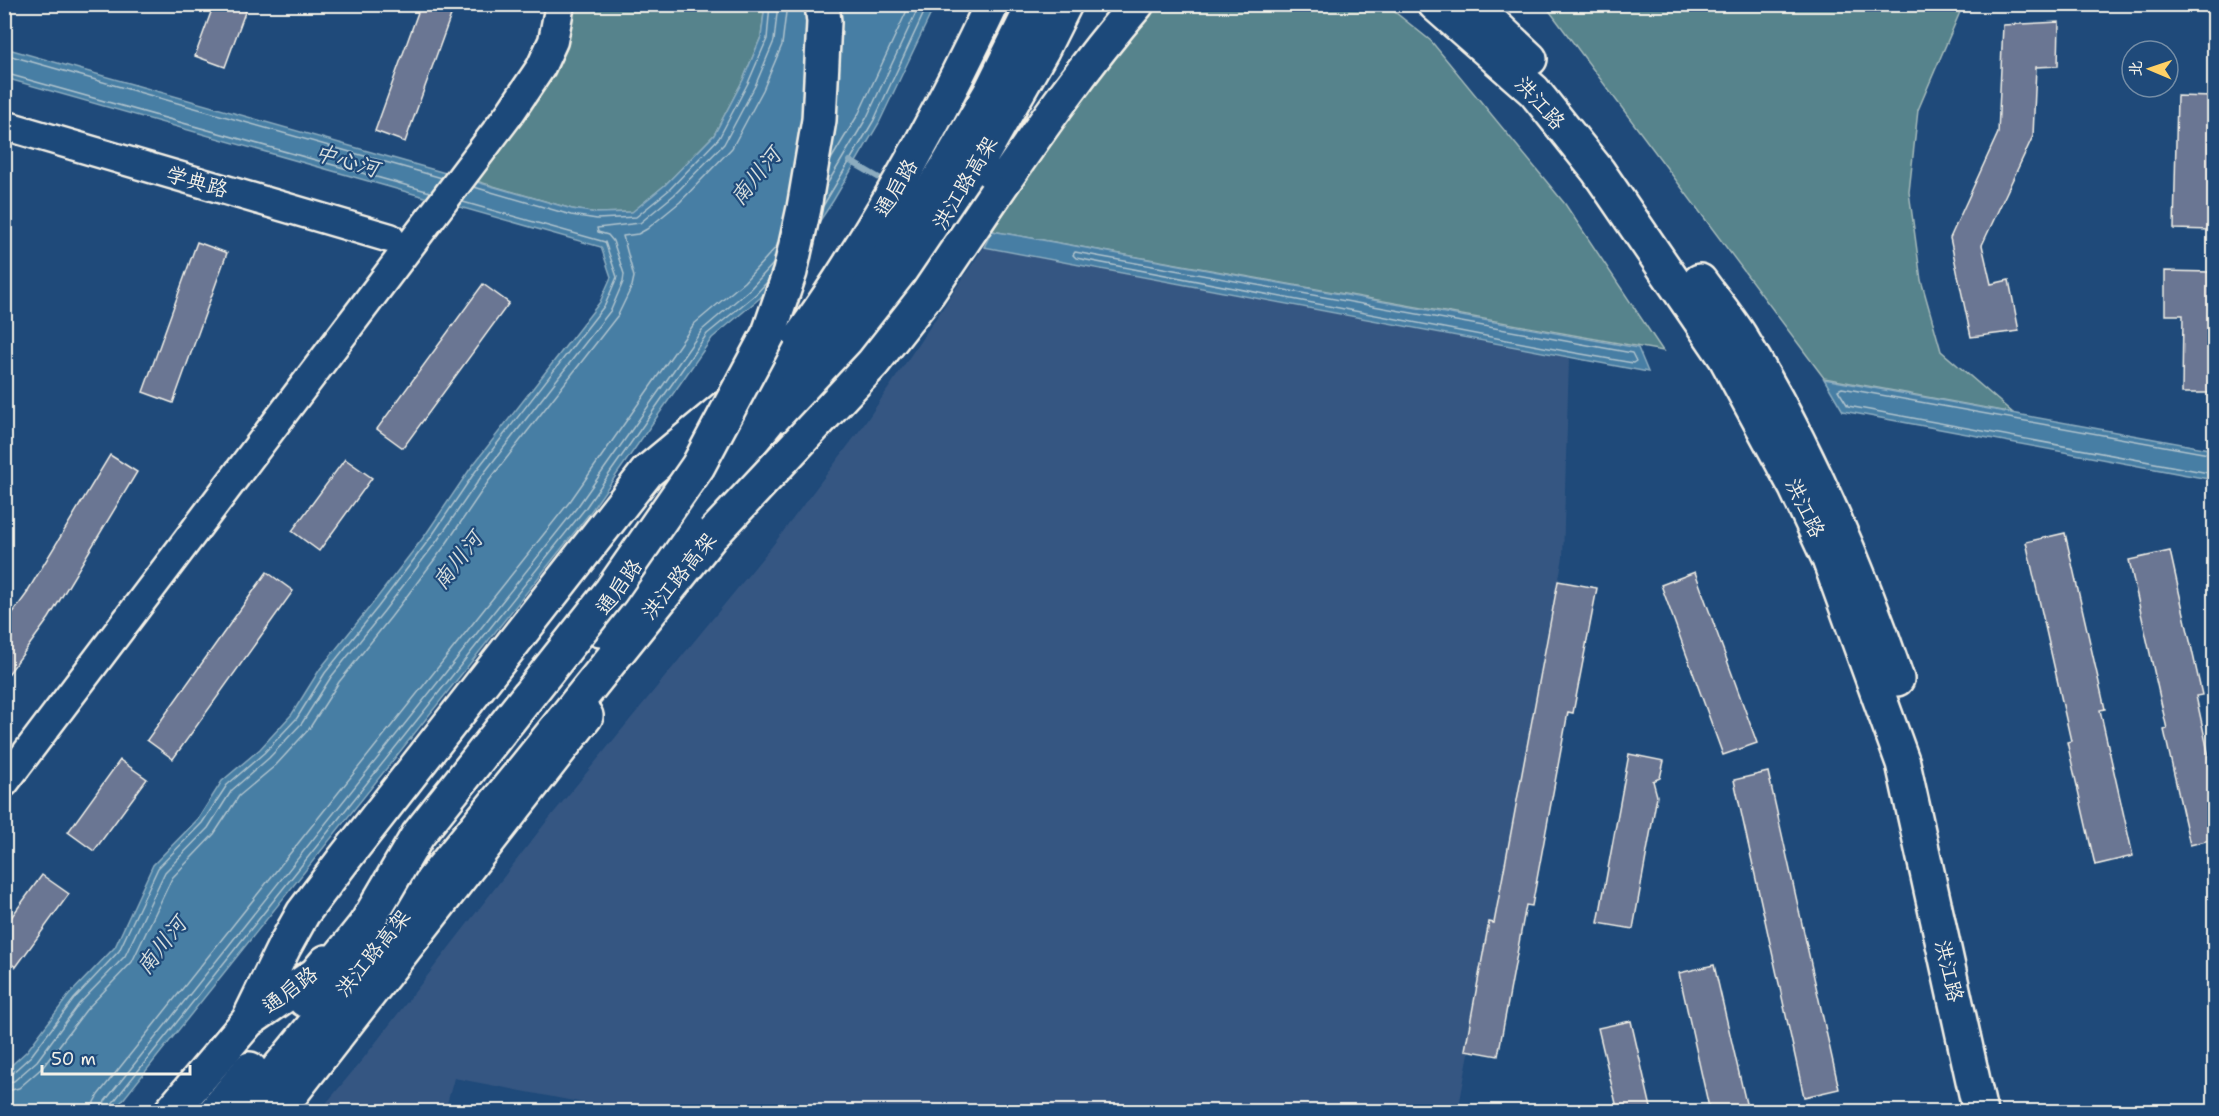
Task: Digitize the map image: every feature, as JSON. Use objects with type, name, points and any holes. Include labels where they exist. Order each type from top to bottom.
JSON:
[{"type":"main road","points":[[364,927],[418,835],[611,591],[691,476],[769,333],[790,272],[819,120],[824,22],[822,4]]},
{"type":"main road","name":"通启路","points":[[171,1112],[248,1021],[316,974],[560,669],[842,277],[906,173],[963,68],[992,4]]},
{"type":"main road","name":"洪江路高架","points":[[215,1112],[844,326],[946,167],[990,93],[1034,4]]},
{"type":"main road","name":"洪江路高架","points":[[243,1112],[520,774],[814,405],[902,286],[976,166],[1042,50],[1065,4]]},
{"type":"main road","points":[[277,1112],[543,773],[715,544],[886,328],[988,177],[1053,59],[1078,4]]},
{"type":"main road","points":[[714,533],[873,363],[928,294],[1040,129],[1137,4]]},
{"type":"main road","name":"洪江路","points":[[1435,4],[1534,91],[1598,171],[1725,357],[1796,488],[1829,559],[1903,763],[1980,1112]]},
{"type":"main road","name":"洪江路","points":[[1472,4],[1562,90],[1739,335],[1814,472],[1873,610],[1923,754],[2004,1112]]},
{"type":"main road","points":[[248,1021],[303,913],[647,472],[764,376],[805,329]]},
{"type":"street","points":[[4,783],[510,113],[541,68],[553,41],[560,4]]},
{"type":"street","name":"学典路","points":[[4,125],[390,238]]},
{"type":"shaded area","points":[[984,247],[1569,358],[1563,557],[1458,1111],[631,1112],[454,1078],[445,1111],[319,1112],[363,1059],[543,826],[773,545],[863,426]]},
{"type":"green space","points":[[564,5],[765,5],[761,37],[743,80],[714,135],[665,185],[633,212],[597,213],[572,209],[476,181]]},
{"type":"green space","points":[[1133,5],[1386,5],[1431,41],[1565,204],[1663,351],[992,231],[1066,121]]},
{"type":"green space","points":[[1545,5],[1963,5],[1918,110],[1909,192],[1921,280],[1941,351],[2013,413],[1824,378]]},
{"type":"water","points":[[765,5],[935,5],[879,123],[833,201],[792,263],[760,298],[712,338],[589,514],[114,1111],[5,1111],[4,1072],[27,1051],[69,995],[115,947],[153,865],[198,819],[222,781],[260,749],[292,714],[320,669],[426,534],[470,469],[600,302],[611,277],[601,247],[5,78],[5,48],[572,209],[597,213],[632,212],[665,185],[714,135],[743,80],[761,37]]},
{"type":"water","points":[[992,231],[1638,348],[1648,372],[984,247]]},
{"type":"water","points":[[1824,379],[2214,450],[2214,480],[1843,411]]},
{"type":"building","points":[[214,4],[248,4],[225,67],[195,56]]},
{"type":"building","points":[[421,4],[455,4],[405,142],[375,131]]},
{"type":"building","points":[[2059,22],[2058,66],[2036,67],[2033,136],[1982,245],[1991,284],[2009,280],[2019,331],[1971,337],[1950,238],[1998,133],[2003,25]]},
{"type":"building","points":[[2180,96],[2214,97],[2212,230],[2174,229],[2177,99],[2180,99]]},
{"type":"building","points":[[197,242],[227,253],[173,403],[143,392]]},
{"type":"building","points":[[2165,271],[2211,272],[2214,393],[2182,393],[2183,315],[2165,315]]},
{"type":"building","points":[[483,284],[509,303],[403,448],[377,429]]},
{"type":"building","points":[[110,455],[137,472],[49,618],[4,680],[4,625],[28,592]]},
{"type":"building","points":[[345,459],[372,478],[319,551],[292,531]]},
{"type":"building","points":[[2065,533],[2105,709],[2100,710],[2133,856],[2095,865],[2067,742],[2071,741],[2026,542]]},
{"type":"building","points":[[2170,551],[2202,695],[2196,696],[2214,780],[2214,839],[2190,845],[2129,560]]},
{"type":"building","points":[[267,572],[293,591],[173,759],[147,740]]},
{"type":"building","points":[[1695,572],[1757,743],[1723,755],[1661,585]]},
{"type":"building","points":[[1558,581],[1597,588],[1573,713],[1568,712],[1532,906],[1526,905],[1498,1056],[1465,1050],[1489,922],[1494,923]]},
{"type":"building","points":[[1629,754],[1664,761],[1660,778],[1653,781],[1657,796],[1633,929],[1598,923]]},
{"type":"building","points":[[120,760],[147,779],[94,851],[68,832]]},
{"type":"building","points":[[1768,772],[1839,1089],[1804,1097],[1734,780]]},
{"type":"building","points":[[42,875],[69,894],[16,967],[4,959],[4,927]]},
{"type":"building","points":[[1714,965],[1748,1112],[1710,1112],[1679,973]]},
{"type":"building","points":[[1631,1021],[1652,1112],[1618,1112],[1598,1028]]},
{"type":"waterway","points":[[850,161],[888,183]]},
{"type":"water label","name":"中心河","points":[[347,160]]},
{"type":"water label","name":"南川河","points":[[755,176]]},
{"type":"water label","name":"南川河","points":[[457,560]]},
{"type":"water label","name":"南川河","points":[[161,945]]}]
